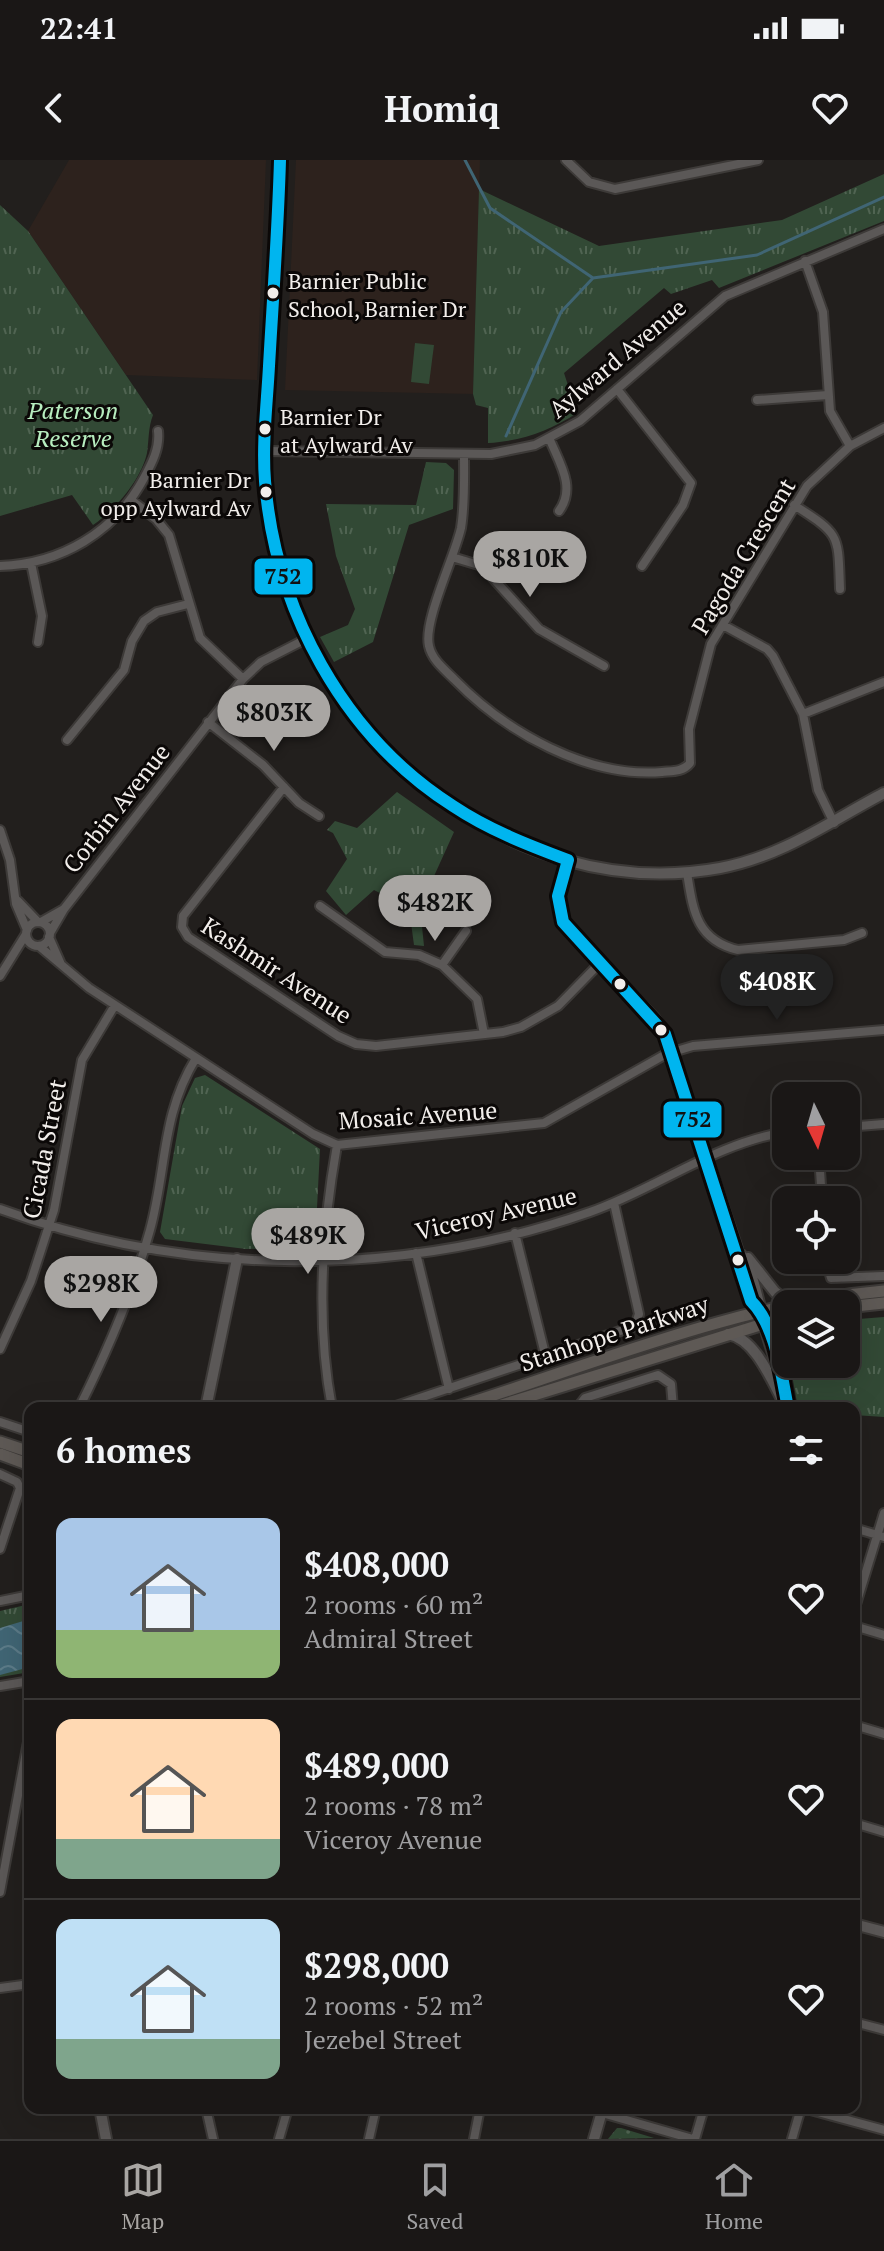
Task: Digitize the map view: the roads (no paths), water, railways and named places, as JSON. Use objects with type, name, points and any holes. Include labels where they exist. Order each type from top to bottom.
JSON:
[{"type":"main road","name":"Stanhope Parkway","points":[[860,1294],[884,1291]]},
{"type":"main road","points":[[860,1306],[884,1303]]},
{"type":"main road","name":"Stanhope Parkway","points":[[511,1402],[724,1334],[772,1312]]},
{"type":"main road","name":"Stanhope Parkway","points":[[474,1402],[763,1316],[772,1316]]},
{"type":"main road","points":[[0,1442],[24,1450]]},
{"type":"main road","points":[[0,1454],[24,1463]]},
{"type":"street","points":[[280,160],[265,451],[267,501],[278,561],[306,639],[353,715],[381,747],[419,782],[486,827],[568,860],[640,873],[687,873],[761,858],[834,823],[884,793]]},
{"type":"street","points":[[566,160],[589,182],[615,189],[758,160]]},
{"type":"street","name":"Aylward Avenue","points":[[265,451],[464,454],[507,452],[550,440],[580,421],[711,305],[737,289],[884,229]]},
{"type":"street","points":[[805,261],[823,312],[828,395],[833,420],[850,446]]},
{"type":"street","points":[[617,389],[691,483],[683,505],[642,566]]},
{"type":"street","points":[[757,400],[828,395]]},
{"type":"street","name":"Pagoda Crescent","points":[[464,454],[461,526],[428,637],[437,662],[482,705],[528,736],[601,766],[639,773],[688,767],[694,709],[708,652],[723,625],[794,505],[825,467],[850,446],[884,428]]},
{"type":"street","points":[[0,566],[31,563],[85,541],[115,518],[131,500],[158,448],[158,431]]},
{"type":"street","points":[[550,440],[568,487],[566,501],[559,511]]},
{"type":"street","points":[[131,500],[156,519],[169,535],[200,638],[243,679]]},
{"type":"street","points":[[794,505],[825,525],[836,538],[840,589]]},
{"type":"street","points":[[452,557],[482,566],[539,629],[604,666]]},
{"type":"street","points":[[31,563],[42,616],[38,642]]},
{"type":"street","points":[[67,740],[124,670],[139,626],[157,612],[188,604]]},
{"type":"street","points":[[723,625],[767,649],[803,714],[818,790],[834,823]]},
{"type":"street","name":"Corbin Avenue","points":[[15,955],[50,935],[64,909],[243,679],[261,662],[306,639]]},
{"type":"street","points":[[803,714],[884,682]]},
{"type":"street","points":[[208,722],[263,765],[305,809],[319,816]]},
{"type":"street","name":"Kashmir Avenue","points":[[284,787],[183,916],[184,933],[338,1036],[356,1044],[376,1046],[512,1030],[551,1010],[600,963]]},
{"type":"street","points":[[0,832],[26,932],[0,976]]},
{"type":"street","points":[[568,860],[558,898],[559,916],[565,927],[654,1018],[672,1052],[737,1249],[750,1270],[760,1298],[785,1402]]},
{"type":"street","points":[[687,873],[699,928],[723,946],[738,950],[844,940],[862,933]]},
{"type":"street","points":[[18,901],[40,922]]},
{"type":"street","points":[[320,906],[385,952],[419,955],[442,965],[477,999],[484,1034]]},
{"type":"street","name":"Corbin Avenue","points":[[26,932],[64,909]]},
{"type":"street","name":"Mosaic Avenue","points":[[40,922],[50,935],[60,962]]},
{"type":"street","points":[[442,965],[466,931]]},
{"type":"street","name":"Mosaic Avenue","points":[[26,932],[37,945],[115,1005],[313,1134],[337,1145],[544,1123],[672,1052],[704,1045],[884,1030]]},
{"type":"street","name":"Cicada Street","points":[[0,1349],[27,1291],[50,1226],[82,1060],[115,1005]]},
{"type":"street","points":[[82,1402],[126,1306],[144,1248],[175,1097],[196,1058]]},
{"type":"street","points":[[860,1126],[884,1124]]},
{"type":"street","name":"Viceroy Avenue","points":[[0,1209],[50,1226],[144,1248],[237,1259],[324,1261],[416,1253],[515,1233],[614,1203],[707,1157],[772,1136]]},
{"type":"street","points":[[331,1402],[325,1336],[324,1261],[337,1145]]},
{"type":"street","points":[[409,1402],[629,1330],[639,1321],[614,1203]]},
{"type":"street","points":[[515,1233],[546,1358]]},
{"type":"street","points":[[737,1249],[776,1290]]},
{"type":"street","points":[[416,1253],[449,1389]]},
{"type":"street","points":[[207,1402],[237,1259]]},
{"type":"street","points":[[830,1274],[831,1278],[884,1276]]},
{"type":"street","points":[[724,1334],[737,1336],[753,1351],[783,1402]]},
{"type":"street","points":[[582,1402],[585,1398],[658,1375],[671,1384],[672,1402]]},
{"type":"street","points":[[0,1422],[24,1430]]},
{"type":"street","points":[[0,1474],[20,1484],[0,1549]]},
{"type":"street","points":[[860,1594],[881,1536],[884,1513]]},
{"type":"street","points":[[860,1530],[881,1536]]},
{"type":"street","points":[[0,1601],[24,1596]]},
{"type":"street","points":[[860,1628],[884,1635]]},
{"type":"street","points":[[0,1686],[24,1682]]},
{"type":"street","points":[[860,1727],[884,1734]]},
{"type":"street","points":[[0,1892],[24,1763]]},
{"type":"street","points":[[860,1825],[884,1832]]},
{"type":"street","points":[[860,1928],[884,1932]]},
{"type":"street","points":[[0,1988],[24,1985]]},
{"type":"street","points":[[860,2024],[884,2030]]},
{"type":"street","points":[[101,2114],[106,2139]]},
{"type":"street","points":[[207,2114],[213,2139]]},
{"type":"street","points":[[279,2139],[286,2114]]},
{"type":"street","points":[[369,2139],[375,2114]]},
{"type":"street","points":[[474,2139],[479,2114]]},
{"type":"street","points":[[594,2139],[601,2114]]},
{"type":"street","points":[[615,2114],[694,2139],[702,2114]]},
{"type":"street","points":[[792,2139],[800,2114]]},
{"type":"street","points":[[824,2114],[884,2130]]},
{"type":"water","points":[[24,1621],[24,1669],[0,1675],[0,1628]]},
{"type":"waterway","points":[[465,160],[490,208],[593,278]]},
{"type":"waterway","points":[[506,436],[561,312],[593,278],[757,255],[884,197]]},
{"type":"place","name":"Barnier Public School, Barnier Dr","points":[[273,293]]},
{"type":"place","name":"Barnier Dr at Aylward Av","points":[[265,429]]},
{"type":"place","name":"Barnier Dr opp Aylward Av","points":[[266,492]]},
{"type":"park label","name":"Paterson Reserve","points":[[73,424]]}]
